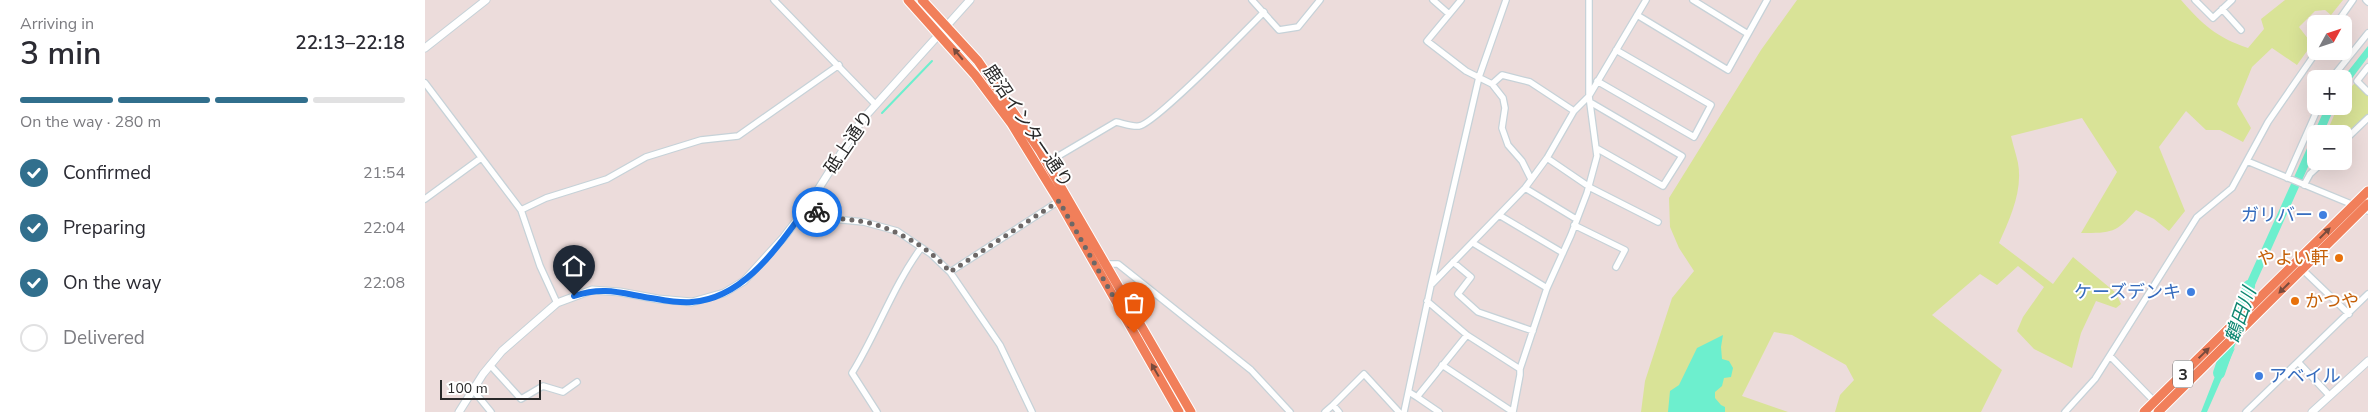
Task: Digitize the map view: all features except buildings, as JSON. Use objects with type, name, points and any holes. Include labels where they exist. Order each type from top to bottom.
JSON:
[{"type":"main road","name":"鹿沼インター通り","points":[[908,0],[941,34],[990,94],[1100,265],[1188,411]]},
{"type":"main road","name":"鹿沼インター通り","points":[[922,0],[948,26],[999,88],[1047,163],[1179,412]]},
{"type":"main road","name":"3","points":[[2144,412],[2368,191]]},
{"type":"main road","name":"3","points":[[2158,412],[2366,208]]},
{"type":"street","points":[[425,48],[486,0]]},
{"type":"street","points":[[774,0],[875,104]]},
{"type":"street","name":"砥上通り","points":[[459,412],[490,366],[527,327],[557,302],[592,290],[620,292],[658,300],[692,302],[724,293],[744,281],[761,265],[807,207],[851,135],[875,104],[941,34],[970,0]]},
{"type":"street","points":[[1252,0],[1279,30],[1298,27],[1321,0]]},
{"type":"street","points":[[1433,0],[1449,14]]},
{"type":"street","points":[[1461,0],[1427,41],[1466,71],[1492,84],[1503,98],[1505,108],[1502,128],[1508,145],[1522,161],[1531,179]]},
{"type":"street","points":[[1404,412],[1427,301],[1479,77],[1506,0]]},
{"type":"street","points":[[1442,365],[1513,412],[1521,375],[1520,369],[1547,288],[1575,222],[1598,149],[1589,99],[1589,0]]},
{"type":"street","points":[[1431,285],[1525,188],[1547,158],[1574,111],[1589,99],[1597,81],[1646,0]]},
{"type":"street","points":[[1693,0],[1748,34]]},
{"type":"street","points":[[1637,15],[1727,70],[1767,0]]},
{"type":"street","points":[[2195,0],[2213,18],[2232,0]]},
{"type":"street","points":[[2342,15],[2353,0]]},
{"type":"street","points":[[2222,9],[2241,30]]},
{"type":"street","points":[[1039,168],[1116,122],[1139,126],[1146,123],[1172,102],[1264,12]]},
{"type":"street","points":[[2338,70],[2368,33]]},
{"type":"street","points":[[1597,81],[1694,137],[1711,105],[1616,50]]},
{"type":"street","points":[[2065,412],[2095,379],[2197,217],[2233,188],[2267,122],[2311,60]]},
{"type":"street","points":[[521,210],[546,198],[607,180],[646,157],[701,140],[738,136],[839,65]]},
{"type":"street","points":[[2368,66],[2357,81],[2368,92]]},
{"type":"street","points":[[1492,84],[1502,75],[1530,82],[1574,111]]},
{"type":"street","points":[[425,83],[521,210],[540,266],[557,302]]},
{"type":"street","points":[[1589,99],[1682,156],[1663,186],[1598,149]]},
{"type":"street","points":[[2287,178],[2315,115]]},
{"type":"street","points":[[2352,134],[2368,118]]},
{"type":"street","points":[[425,199],[481,158]]},
{"type":"street","points":[[1547,158],[1591,188],[1658,222]]},
{"type":"street","points":[[2247,161],[2353,205],[2366,208]]},
{"type":"street","points":[[2304,185],[2314,170]]},
{"type":"street","points":[[1525,188],[1575,222],[1625,250],[1616,267]]},
{"type":"street","points":[[950,272],[1059,201]]},
{"type":"street","points":[[807,207],[833,219],[864,222],[897,231],[950,272],[1000,344],[1032,412]]},
{"type":"street","points":[[1499,215],[1563,253]]},
{"type":"street","points":[[1473,243],[1547,288]]},
{"type":"street","points":[[877,412],[852,373],[869,346],[909,265],[921,248]]},
{"type":"street","points":[[1453,262],[1471,277],[1458,294],[1478,312],[1533,331]]},
{"type":"street","points":[[1100,265],[1118,264],[1251,370],[1290,412]]},
{"type":"street","points":[[2303,270],[2349,314]]},
{"type":"street","points":[[2246,412],[2299,363],[2368,294]]},
{"type":"street","points":[[1427,301],[1467,335],[1520,369]]},
{"type":"street","points":[[1417,397],[1467,335]]},
{"type":"street","points":[[2110,356],[2155,402]]},
{"type":"street","points":[[2312,412],[2368,361]]},
{"type":"street","points":[[2299,363],[2329,395]]},
{"type":"street","points":[[490,366],[521,399],[543,386],[563,392],[577,382]]},
{"type":"street","points":[[1325,412],[1364,374],[1399,412]]},
{"type":"street","points":[[473,390],[491,412]]},
{"type":"street","points":[[1409,392],[1439,412]]},
{"type":"street","points":[[1333,404],[1339,412]]},
{"type":"shaded area","points":[[1797,0],[2181,0],[2196,16],[2219,35],[2248,48],[2264,29],[2261,19],[2285,0],[2343,0],[2331,15],[2325,10],[2315,11],[2311,15],[2307,15],[2307,19],[2299,27],[2307,37],[2307,51],[2297,65],[2272,48],[2252,67],[2237,104],[2251,128],[2243,142],[2220,130],[2206,130],[2186,111],[2159,147],[2185,211],[2169,231],[2154,219],[2136,210],[2113,230],[2100,233],[2081,233],[2117,172],[2082,118],[2011,136],[2018,163],[2019,184],[2015,204],[1999,243],[2053,284],[2073,257],[2116,293],[2121,304],[2116,308],[2096,301],[2081,333],[2072,368],[2034,349],[2017,331],[2023,317],[2044,287],[2018,266],[1997,285],[1980,274],[1932,315],[2002,370],[1981,412],[1835,412],[1840,395],[1854,380],[1846,365],[1792,335],[1774,332],[1742,396],[1788,412],[1641,412],[1645,381],[1672,298],[1694,271],[1679,248],[1670,227],[1669,198],[1761,50]]},
{"type":"shaded area","points":[[2368,46],[2368,57],[2352,78],[2352,70],[2349,70]]},
{"type":"shaded area","points":[[2357,81],[2368,92],[2368,118],[2352,133],[2352,125],[2330,125],[2334,115],[2352,115],[2352,86]]},
{"type":"shaded area","points":[[2322,115],[2331,115],[2327,125],[2317,125]]},
{"type":"shaded area","points":[[2307,148],[2307,169],[2251,294],[2240,304],[2245,286]]},
{"type":"shaded area","points":[[1723,335],[1722,359],[1729,361],[1733,368],[1731,377],[1724,378],[1722,386],[1715,392],[1715,398],[1725,407],[1725,412],[1668,412],[1670,391],[1679,385],[1697,348]]},
{"type":"shaded area","points":[[2235,348],[2207,412],[2201,412],[2221,361]]},
{"type":"waterway","points":[[882,113],[932,61]]},
{"type":"waterway","name":"鶴田川","points":[[2219,373],[2249,286]]},
{"type":"way so far","points":[[817,212],[833,219],[864,222],[897,231],[931,254],[950,272],[1059,201],[1134,333]]},
{"type":"place","name":"ガリバー","points":[[2323,215]]},
{"type":"place","name":"やよい軒","points":[[2339,258]]},
{"type":"place","name":"ケーズデンキ","points":[[2191,292]]},
{"type":"place","name":"かつや","points":[[2295,301]]},
{"type":"place","name":"アベイル","points":[[2259,376]]},
{"type":"route","points":[[574,296],[592,290],[620,292],[658,300],[692,302],[724,293],[744,281],[761,265],[807,207],[817,212]]}]
